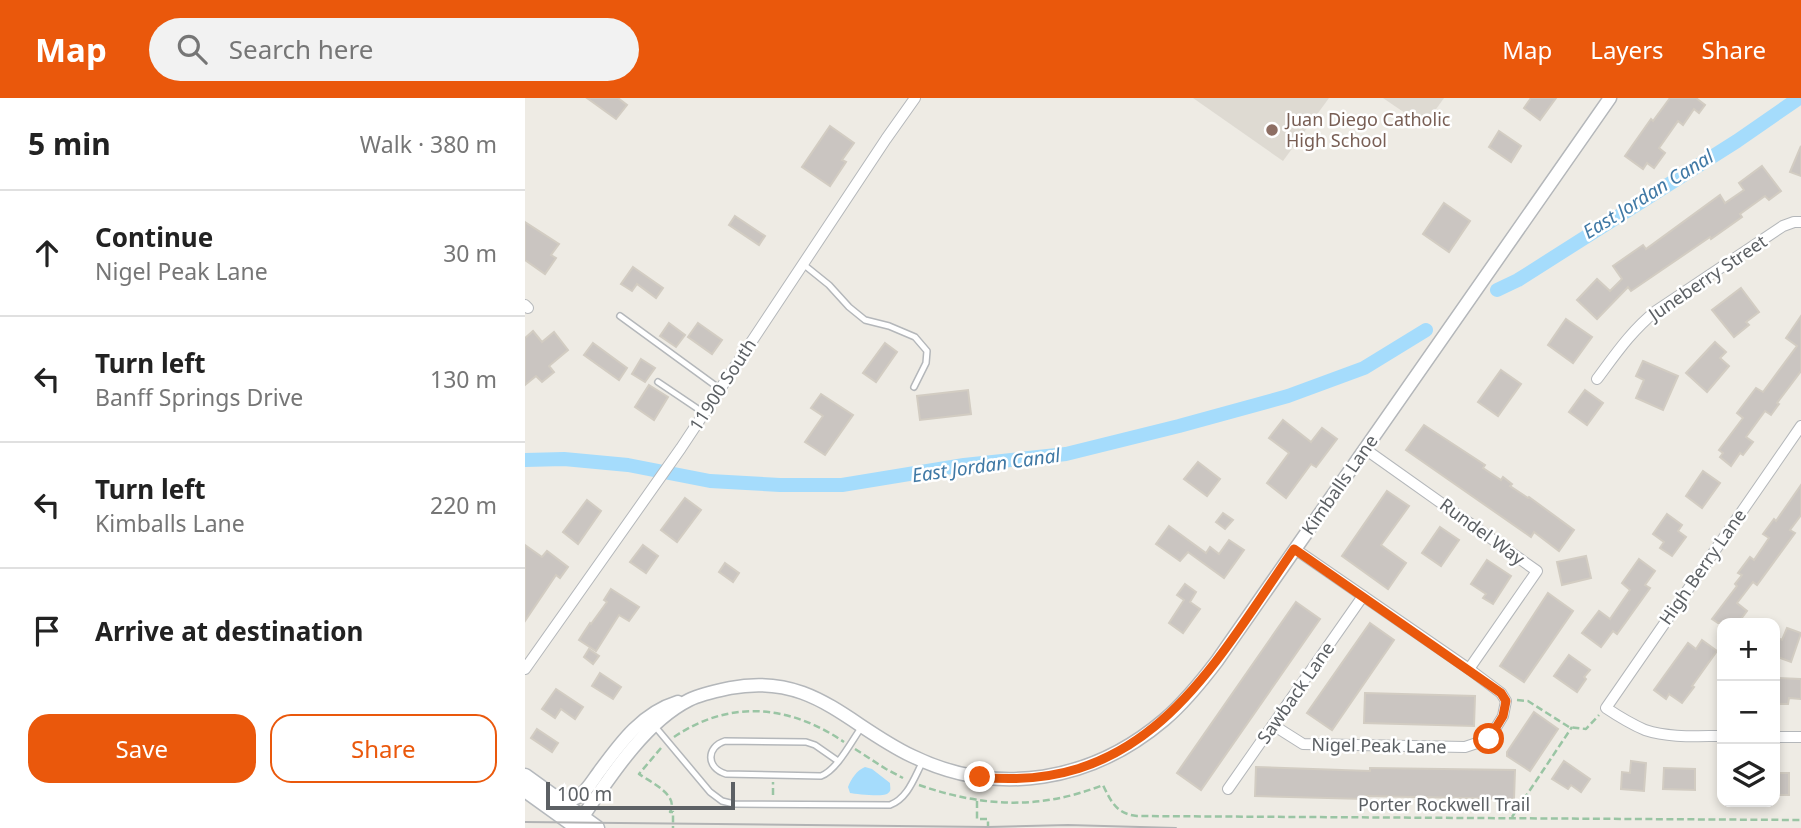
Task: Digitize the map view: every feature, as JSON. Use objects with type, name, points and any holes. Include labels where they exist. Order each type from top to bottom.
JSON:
[{"type":"main road","points":[[525,776],[557,799],[585,825]]},
{"type":"main road","points":[[525,790],[585,825]]},
{"type":"street","name":"11900 South","points":[[527,663],[704,414],[915,98]]},
{"type":"street","name":"Kimballs Lane","points":[[585,825],[635,745],[662,719],[689,700],[737,687],[775,686],[819,699],[897,748],[923,761],[949,770],[998,779],[1036,778],[1088,766],[1125,748],[1166,719],[1217,661],[1610,98]]},
{"type":"street","name":"Juneberry Street","points":[[1597,379],[1625,341],[1655,312],[1783,226],[1801,222]]},
{"type":"street","name":"High Berry Lane","points":[[1606,708],[1799,433]]},
{"type":"street","name":"Rundel Way","points":[[1365,449],[1537,571],[1469,669]]},
{"type":"street","points":[[1294,549],[1469,669],[1501,693],[1506,701]]},
{"type":"street","name":"Sawback Lane","points":[[1228,789],[1363,596]]},
{"type":"street","name":"Kimballs Lane","points":[[585,825],[639,752],[689,700]]},
{"type":"street","points":[[557,799],[571,800],[581,794],[620,743],[653,713],[670,704],[689,700]]},
{"type":"street","name":"Nigel Peak Lane","points":[[1273,725],[1303,744],[1465,747],[1489,739],[1503,716],[1506,701]]},
{"type":"street","points":[[1606,708],[1630,723],[1658,734],[1717,736]]},
{"type":"street","points":[[1780,737],[1801,737]]},
{"type":"lane","points":[[803,264],[865,320],[915,337],[927,351],[926,363],[914,387]]},
{"type":"lane","points":[[620,316],[720,389]]},
{"type":"lane","points":[[658,382],[704,414]]},
{"type":"lane","points":[[838,761],[810,743],[776,741],[725,741],[713,750],[711,760],[716,770],[726,774],[825,775],[838,761],[863,726]]},
{"type":"lane","points":[[658,730],[710,792],[722,802],[728,803],[890,805],[907,793],[923,761]]},
{"type":"path","points":[[1506,701],[1528,701],[1569,727],[1585,729],[1606,708]]},
{"type":"path","points":[[1511,818],[1572,727]]},
{"type":"path","points":[[639,774],[671,798],[673,828]]},
{"type":"path","name":"Porter Rockwell Trail","points":[[988,828],[988,819],[977,819],[978,801],[1008,803],[1048,800],[1103,785],[1115,807],[1126,814],[1137,816],[1801,820]]},
{"type":"shaded area","name":"Juan Diego Catholic High School","points":[[1193,98],[1329,98],[1283,161]]},
{"type":"shaded area","name":"Juan Diego Catholic High School","points":[[1383,98],[1444,98],[1424,126]]},
{"type":"water","points":[[865,767],[890,783],[889,793],[850,793],[848,787],[851,781]]},
{"type":"building","points":[[587,98],[618,98],[627,105],[616,119]]},
{"type":"building","points":[[1531,98],[1556,98],[1540,120],[1524,108]]},
{"type":"building","points":[[1670,98],[1696,98],[1705,105],[1699,113],[1694,109],[1683,125],[1678,121],[1659,148],[1665,153],[1654,168],[1647,163],[1643,169],[1625,156],[1651,119],[1653,121]]},
{"type":"building","points":[[830,126],[854,143],[842,160],[846,162],[830,186],[802,167]]},
{"type":"building","points":[[1499,131],[1521,146],[1511,162],[1489,147]]},
{"type":"building","points":[[1801,146],[1801,176],[1790,172]]},
{"type":"building","points":[[1762,166],[1781,191],[1769,200],[1765,196],[1740,214],[1742,217],[1711,239],[1710,237],[1631,291],[1628,287],[1597,319],[1577,300],[1597,279],[1610,291],[1622,279],[1613,266],[1643,245],[1646,249],[1720,195],[1725,203],[1744,190],[1739,183]]},
{"type":"building","points":[[1444,203],[1470,221],[1449,252],[1423,234]]},
{"type":"building","points":[[735,216],[765,236],[759,245],[729,225]]},
{"type":"building","points":[[525,222],[559,244],[551,255],[556,258],[545,274],[525,260]]},
{"type":"building","points":[[633,267],[663,288],[656,298],[637,284],[632,291],[621,284]]},
{"type":"building","points":[[1741,288],[1759,312],[1746,322],[1749,325],[1734,337],[1712,310]]},
{"type":"building","points":[[1801,316],[1801,371],[1771,415],[1765,411],[1746,437],[1753,442],[1743,455],[1740,453],[1731,466],[1720,457],[1723,453],[1719,450],[1743,418],[1737,413],[1756,388],[1763,392],[1797,346],[1786,338]]},
{"type":"building","points":[[1566,319],[1592,337],[1573,363],[1548,345]]},
{"type":"building","points":[[669,323],[685,335],[676,347],[660,336]]},
{"type":"building","points":[[698,323],[722,340],[712,354],[688,337]]},
{"type":"building","points":[[533,331],[542,342],[554,332],[568,350],[549,366],[554,372],[542,382],[536,376],[525,385],[525,338]]},
{"type":"building","points":[[1715,342],[1726,352],[1720,358],[1729,366],[1707,392],[1686,373]]},
{"type":"building","points":[[593,343],[627,368],[619,380],[584,355]]},
{"type":"building","points":[[885,343],[897,352],[876,382],[863,373]]},
{"type":"building","points":[[641,359],[655,368],[645,382],[632,374]]},
{"type":"building","points":[[1643,361],[1678,376],[1663,410],[1636,398],[1644,380],[1636,376]]},
{"type":"building","points":[[1501,370],[1521,384],[1498,416],[1478,402]]},
{"type":"building","points":[[649,385],[668,397],[654,420],[635,407]]},
{"type":"building","points":[[968,390],[971,414],[920,420],[917,396]]},
{"type":"building","points":[[1585,390],[1603,403],[1587,425],[1569,412]]},
{"type":"building","points":[[821,394],[853,415],[825,455],[805,442],[823,416],[811,408]]},
{"type":"building","points":[[1283,420],[1311,442],[1322,428],[1337,439],[1316,467],[1311,464],[1286,498],[1267,483],[1289,453],[1269,438]]},
{"type":"building","points":[[1424,425],[1485,465],[1483,468],[1501,480],[1503,477],[1512,484],[1510,486],[1574,530],[1559,551],[1534,532],[1531,537],[1406,450]]},
{"type":"building","points":[[1198,462],[1220,479],[1207,496],[1184,479]]},
{"type":"building","points":[[1703,471],[1720,483],[1702,508],[1686,496]]},
{"type":"building","points":[[1801,485],[1801,515],[1790,530],[1795,533],[1757,585],[1753,582],[1737,603],[1747,611],[1742,618],[1717,618],[1717,622],[1712,619],[1737,586],[1735,584],[1742,575],[1738,573],[1750,557],[1754,560],[1769,538],[1763,534],[1774,519],[1776,521]]},
{"type":"building","points":[[1387,491],[1409,506],[1381,545],[1406,563],[1388,589],[1342,556]]},
{"type":"building","points":[[685,498],[701,510],[677,542],[661,530]]},
{"type":"building","points":[[587,500],[601,511],[578,544],[563,532]]},
{"type":"building","points":[[1223,513],[1233,520],[1225,529],[1216,522]]},
{"type":"building","points":[[1667,514],[1682,525],[1678,531],[1686,537],[1672,556],[1660,548],[1664,542],[1653,534]]},
{"type":"building","points":[[1169,526],[1206,553],[1210,547],[1219,554],[1229,540],[1244,550],[1224,578],[1188,552],[1180,561],[1156,544]]},
{"type":"building","points":[[1440,527],[1459,540],[1441,566],[1422,553]]},
{"type":"building","points":[[525,545],[542,557],[547,551],[568,567],[560,578],[556,575],[525,621]]},
{"type":"building","points":[[643,545],[658,556],[646,573],[630,562]]},
{"type":"building","points":[[1586,556],[1591,578],[1562,585],[1557,562]]},
{"type":"building","points":[[1639,559],[1655,571],[1645,585],[1650,588],[1617,634],[1613,631],[1601,647],[1582,633],[1599,611],[1610,619],[1630,590],[1622,583]]},
{"type":"building","points":[[1487,560],[1511,576],[1493,604],[1483,598],[1486,594],[1471,584]]},
{"type":"building","points":[[725,563],[739,573],[733,582],[719,572]]},
{"type":"building","points":[[1185,584],[1196,592],[1190,602],[1200,609],[1183,633],[1169,623],[1184,600],[1177,595]]},
{"type":"building","points":[[611,589],[639,607],[629,621],[619,615],[596,651],[579,640],[607,602],[604,600]]},
{"type":"building","points":[[1548,593],[1573,611],[1524,682],[1500,666]]},
{"type":"building","points":[[1296,602],[1320,619],[1201,790],[1177,773]]},
{"type":"building","points":[[1370,623],[1394,640],[1332,730],[1307,713]]},
{"type":"building","points":[[1787,628],[1801,633],[1791,662],[1780,658],[1780,639],[1782,640]]},
{"type":"building","points":[[1702,640],[1717,651],[1682,703],[1669,694],[1666,699],[1654,690],[1688,643],[1696,649]]},
{"type":"building","points":[[589,649],[599,656],[593,664],[584,657]]},
{"type":"building","points":[[1569,655],[1590,670],[1577,692],[1554,676]]},
{"type":"building","points":[[600,673],[621,687],[613,699],[592,686]]},
{"type":"building","points":[[1780,678],[1801,679],[1801,699],[1789,698],[1788,704],[1780,704]]},
{"type":"building","points":[[556,689],[583,707],[575,719],[561,709],[555,718],[542,709]]},
{"type":"building","points":[[1365,693],[1475,696],[1474,726],[1364,723]]},
{"type":"building","points":[[1534,712],[1558,729],[1530,771],[1507,756],[1507,752]]},
{"type":"building","points":[[537,729],[558,743],[552,752],[531,738]]},
{"type":"building","points":[[1564,761],[1590,779],[1581,792],[1571,785],[1568,789],[1552,779]]},
{"type":"building","points":[[1631,761],[1646,763],[1644,791],[1621,789],[1622,772],[1630,773]]},
{"type":"building","points":[[1256,767],[1370,771],[1370,768],[1515,770],[1514,799],[1255,796]]},
{"type":"building","points":[[1664,768],[1695,769],[1695,790],[1663,789]]},
{"type":"building","points":[[1780,773],[1789,773],[1789,795],[1780,795]]},
{"type":"waterway","name":"East Jordan Canal","points":[[1497,290],[1518,280],[1737,141],[1799,98]]},
{"type":"waterway","name":"East Jordan Canal","points":[[525,460],[564,459],[628,465],[710,481],[842,485],[964,465],[1066,454],[1288,396],[1364,368],[1426,330]]},
{"type":"tram line","points":[[525,822],[1176,828]]},
{"type":"place","name":"Juan Diego Catholic High School","points":[[1272,130]]},
{"type":"route","points":[[980,777],[1036,778],[1072,771],[1118,752],[1150,732],[1179,706],[1205,677],[1294,549],[1501,693],[1506,701],[1503,716],[1489,739]]}]
